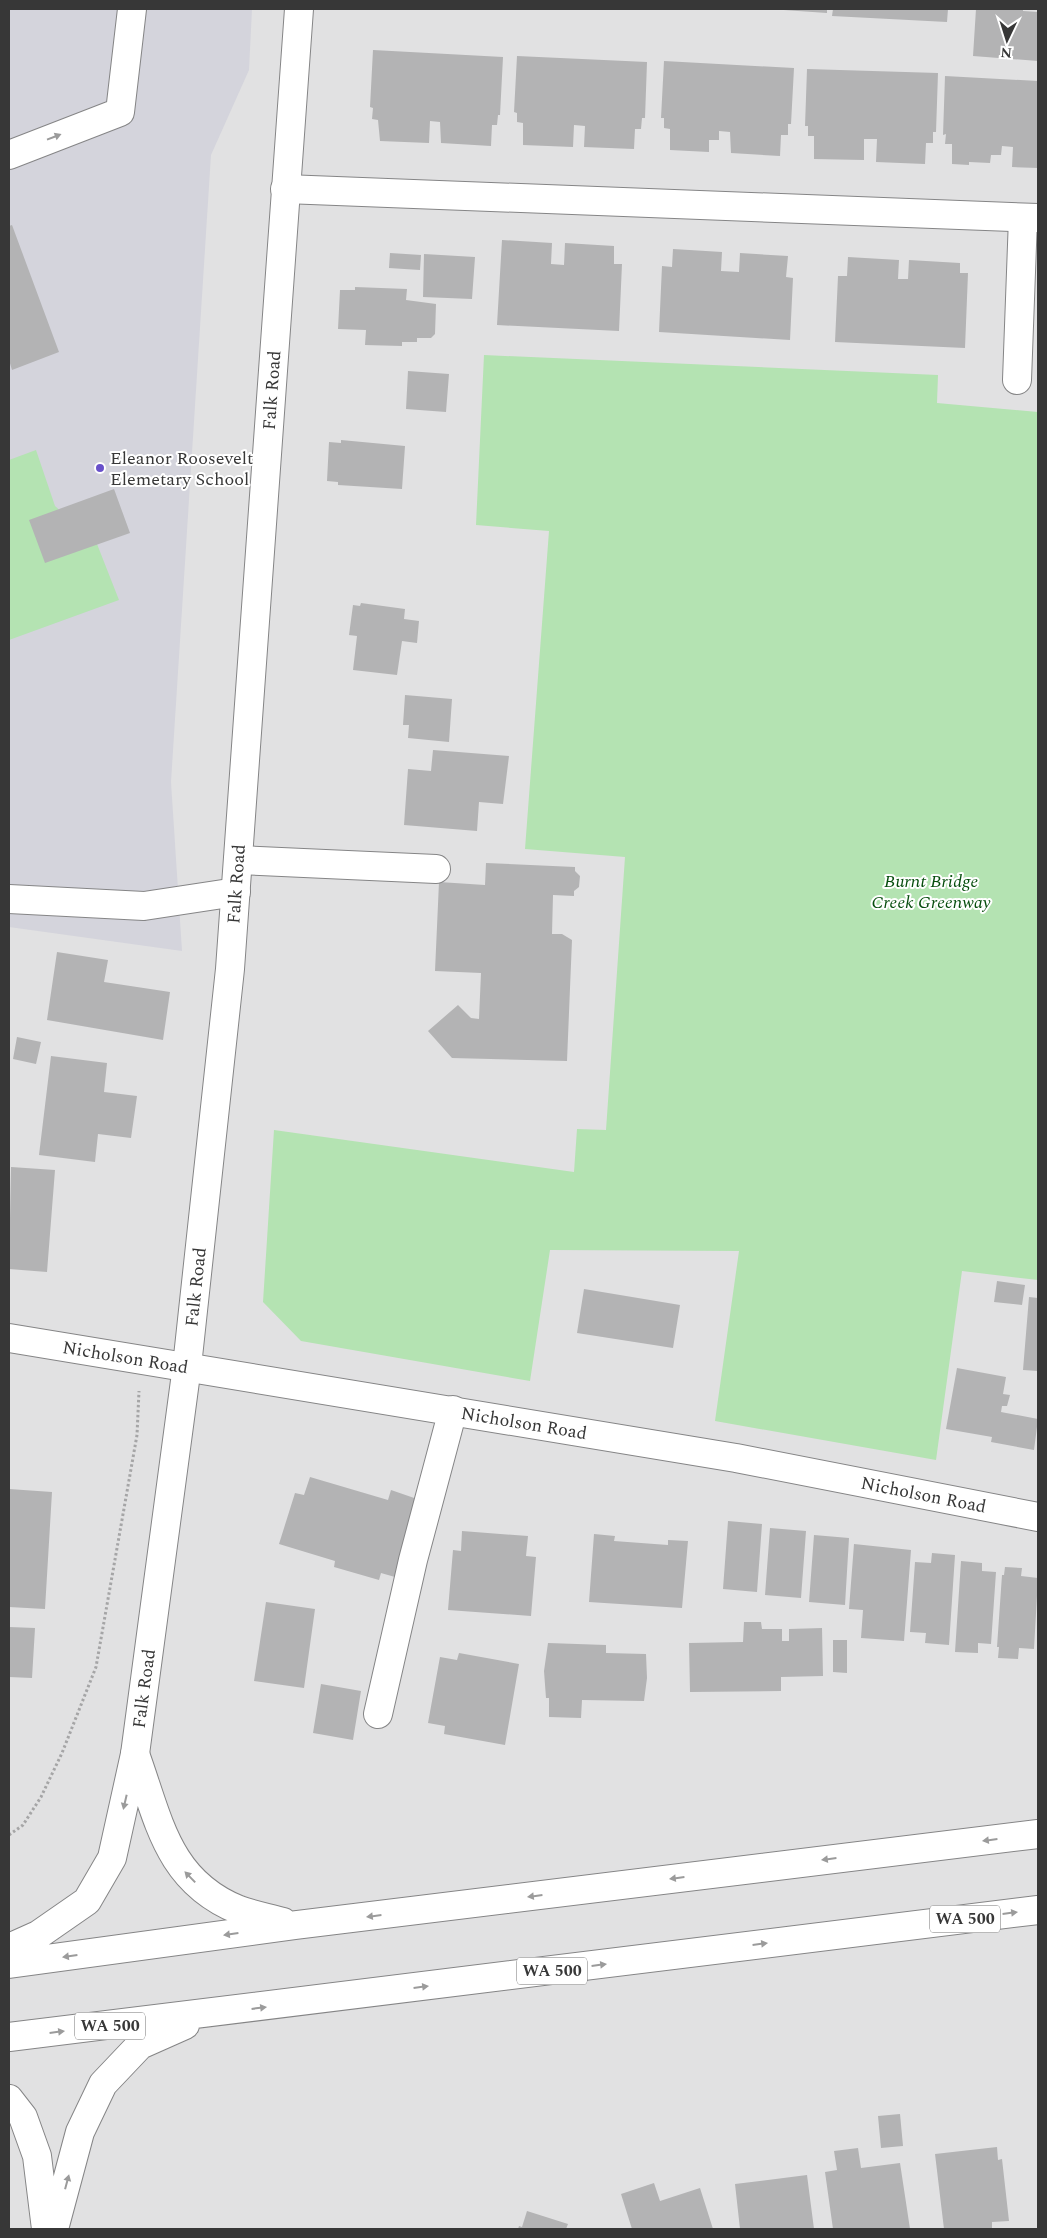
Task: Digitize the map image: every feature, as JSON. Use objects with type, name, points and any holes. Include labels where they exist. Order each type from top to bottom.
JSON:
[{"type":"main road","points":[[9,155],[120,112],[132,9]]},
{"type":"main road","name":"Falk Road","points":[[9,1948],[38,1935],[87,1900],[112,1858],[136,1754],[187,1366],[230,969],[299,9]]},
{"type":"main road","points":[[285,188],[1031,218],[1017,380]]},
{"type":"main road","points":[[238,860],[436,869]]},
{"type":"main road","points":[[9,899],[144,906],[236,892]]},
{"type":"main road","name":"Nicholson Road","points":[[9,1338],[140,1358],[736,1458],[1038,1517]]},
{"type":"main road","points":[[378,1714],[413,1560],[453,1410]]},
{"type":"main road","points":[[136,1754],[165,1840],[180,1867],[197,1885],[214,1898],[240,1910],[296,1925]]},
{"type":"main road","points":[[9,1964],[296,1925],[1038,1834]]},
{"type":"main road","name":"WA 500","points":[[9,2038],[1038,1910]]},
{"type":"main road","points":[[54,2229],[80,2132],[103,2084],[140,2045],[211,2014]]},
{"type":"main road","points":[[9,2099],[23,2117],[37,2156],[46,2229]]},
{"type":"path","points":[[9,1836],[23,1825],[41,1797],[62,1753],[96,1667],[137,1435],[140,1358]]},
{"type":"shaded area","name":"Eleanor Roosevelt Elemetary School","points":[[9,9],[252,9],[249,70],[211,155],[171,782],[182,951],[9,927]]},
{"type":"green space","name":"Burnt Bridge Creek Greenway","points":[[484,355],[938,375],[937,403],[1038,412],[1038,1280],[962,1271],[936,1460],[715,1421],[739,1251],[550,1250],[530,1381],[301,1341],[263,1302],[274,1130],[574,1172],[577,1129],[606,1130],[625,857],[525,849],[549,531],[476,525]]},
{"type":"green space","points":[[36,450],[55,506],[97,544],[119,600],[9,640],[9,460]]},
{"type":"building","points":[[769,9],[827,9],[827,13]]},
{"type":"building","points":[[833,9],[948,9],[947,22],[832,16]]},
{"type":"building","points":[[976,9],[1023,9],[1023,11],[1038,12],[1038,61],[973,56]]},
{"type":"building","points":[[373,50],[503,57],[500,115],[498,115],[497,125],[492,125],[491,146],[441,143],[440,122],[430,121],[429,143],[380,141],[378,120],[372,119],[373,108],[370,107]]},
{"type":"building","points":[[517,56],[647,62],[645,118],[642,118],[641,129],[635,129],[634,149],[584,147],[585,126],[574,125],[573,147],[523,145],[523,123],[517,122],[517,113],[514,112]]},
{"type":"building","points":[[664,61],[794,68],[791,124],[788,124],[788,135],[781,135],[780,156],[731,153],[730,132],[719,131],[719,140],[709,140],[709,152],[670,150],[670,129],[664,128],[664,118],[661,118]]},
{"type":"building","points":[[807,69],[938,73],[936,132],[933,132],[933,143],[926,143],[925,164],[876,162],[877,139],[864,139],[864,160],[814,159],[814,136],[808,136],[808,126],[805,126]]},
{"type":"building","points":[[945,76],[1038,81],[1038,168],[1012,167],[1013,147],[1002,146],[1001,155],[991,155],[990,163],[969,162],[969,165],[952,164],[952,144],[945,144],[946,134],[943,135]]},
{"type":"building","points":[[12,225],[59,352],[12,370],[9,360],[9,226]]},
{"type":"building","points":[[502,240],[552,243],[551,264],[564,265],[565,243],[614,246],[614,264],[622,264],[619,331],[497,325]]},
{"type":"building","points":[[673,249],[722,252],[721,271],[739,272],[740,253],[788,256],[786,277],[793,278],[790,340],[659,332],[662,266],[672,267]]},
{"type":"building","points":[[390,253],[421,255],[420,270],[389,268]]},
{"type":"building","points":[[424,254],[475,257],[472,299],[423,297]]},
{"type":"building","points":[[848,257],[899,260],[898,279],[908,279],[909,260],[960,263],[960,273],[968,273],[965,348],[835,342],[838,276],[847,276]]},
{"type":"building","points":[[355,287],[407,289],[406,300],[436,304],[435,334],[431,338],[417,338],[417,342],[402,342],[402,346],[365,345],[366,330],[338,329],[340,290],[355,290]]},
{"type":"building","points":[[408,371],[449,374],[446,412],[406,409]]},
{"type":"building","points":[[341,440],[405,446],[402,489],[338,485],[338,482],[327,481],[329,442],[341,443]]},
{"type":"building","points":[[114,489],[130,533],[45,563],[29,520]]},
{"type":"building","points":[[361,603],[405,609],[404,619],[419,621],[417,643],[402,641],[397,675],[353,670],[357,636],[349,635],[353,605],[360,606]]},
{"type":"building","points":[[405,695],[452,699],[449,742],[408,738],[409,725],[403,725]]},
{"type":"building","points":[[433,750],[509,756],[503,804],[479,802],[477,831],[404,825],[408,769],[431,771]]},
{"type":"building","points":[[486,863],[575,867],[575,871],[580,876],[579,887],[574,891],[574,896],[553,895],[552,934],[562,934],[572,940],[567,1061],[452,1058],[428,1031],[458,1005],[471,1018],[479,1019],[481,973],[435,971],[439,882],[485,885]]},
{"type":"building","points":[[57,952],[108,960],[104,982],[170,992],[163,1040],[47,1020]]},
{"type":"building","points":[[17,1037],[41,1042],[36,1064],[13,1059]]},
{"type":"building","points":[[51,1056],[107,1063],[104,1092],[137,1096],[131,1138],[98,1134],[95,1162],[39,1155]]},
{"type":"building","points":[[11,1167],[55,1170],[47,1272],[9,1269]]},
{"type":"building","points":[[997,1281],[1025,1285],[1022,1305],[994,1302]]},
{"type":"building","points":[[584,1289],[680,1305],[673,1348],[577,1333]]},
{"type":"building","points":[[1029,1297],[1038,1298],[1038,1371],[1023,1370]]},
{"type":"building","points":[[957,1368],[1006,1377],[1003,1394],[1010,1395],[1007,1406],[1002,1406],[1001,1412],[1038,1419],[1034,1450],[991,1442],[992,1437],[946,1429]]},
{"type":"building","points":[[310,1477],[388,1500],[391,1490],[420,1500],[402,1579],[381,1573],[379,1580],[334,1567],[335,1561],[279,1544],[295,1493],[304,1495]]},
{"type":"building","points":[[9,1489],[52,1492],[45,1609],[9,1607]]},
{"type":"building","points":[[728,1521],[762,1524],[757,1592],[723,1589]]},
{"type":"building","points":[[770,1528],[806,1531],[801,1598],[765,1595]]},
{"type":"building","points":[[462,1531],[528,1536],[526,1556],[536,1557],[531,1616],[448,1610],[453,1550],[461,1551]]},
{"type":"building","points":[[594,1534],[615,1536],[614,1541],[668,1545],[668,1540],[688,1541],[682,1608],[589,1602]]},
{"type":"building","points":[[814,1535],[849,1538],[845,1605],[809,1602]]},
{"type":"building","points":[[854,1544],[911,1550],[904,1641],[861,1638],[863,1610],[849,1609]]},
{"type":"building","points":[[932,1553],[955,1555],[949,1645],[925,1643],[926,1633],[910,1632],[915,1562],[931,1563]]},
{"type":"building","points":[[961,1561],[982,1563],[982,1571],[996,1572],[991,1644],[978,1643],[978,1653],[955,1652]]},
{"type":"building","points":[[1005,1567],[1022,1568],[1021,1576],[1038,1578],[1034,1649],[1019,1648],[1018,1659],[998,1658],[999,1647],[997,1647],[1002,1575],[1004,1575]]},
{"type":"building","points":[[266,1602],[315,1609],[304,1688],[254,1681]]},
{"type":"building","points":[[744,1622],[761,1622],[762,1629],[782,1629],[782,1641],[789,1641],[789,1629],[822,1628],[823,1676],[781,1677],[781,1691],[690,1692],[689,1643],[743,1642]]},
{"type":"building","points":[[9,1627],[35,1628],[32,1678],[9,1677]]},
{"type":"building","points":[[833,1640],[847,1640],[847,1673],[833,1672]]},
{"type":"building","points":[[548,1643],[606,1645],[606,1653],[646,1654],[647,1678],[644,1701],[582,1700],[581,1718],[549,1717],[549,1698],[546,1698],[544,1671]]},
{"type":"building","points":[[459,1653],[519,1664],[505,1745],[444,1734],[445,1726],[428,1723],[440,1657],[457,1660]]},
{"type":"building","points":[[321,1684],[361,1691],[353,1740],[313,1733]]},
{"type":"building","points":[[900,2114],[903,2146],[881,2148],[878,2116]]},
{"type":"building","points":[[997,2147],[998,2160],[1002,2159],[1009,2221],[992,2222],[992,2229],[944,2229],[935,2154]]},
{"type":"building","points":[[858,2148],[861,2168],[900,2163],[910,2229],[833,2229],[825,2172],[837,2170],[834,2151]]},
{"type":"building","points":[[807,2175],[814,2229],[740,2229],[735,2184]]},
{"type":"building","points":[[654,2183],[660,2201],[700,2188],[713,2229],[632,2229],[621,2194]]},
{"type":"building","points":[[527,2211],[568,2224],[566,2229],[518,2229],[519,2226],[522,2227]]},
{"type":"place","name":"Eleanor Roosevelt Elemetary School","points":[[100,468]]}]
